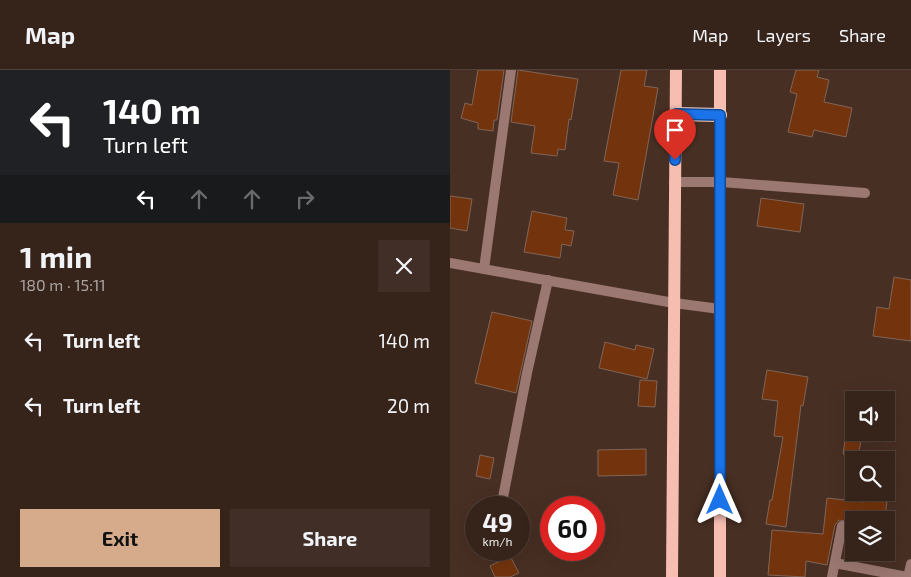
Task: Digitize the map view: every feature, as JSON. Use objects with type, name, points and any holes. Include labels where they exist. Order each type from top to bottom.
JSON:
[{"type":"highway","points":[[676,114],[720,115]]},
{"type":"main road","points":[[672,577],[676,70]]},
{"type":"main road","points":[[720,70],[720,577]]},
{"type":"street","points":[[484,269],[511,70]]},
{"type":"street","points":[[674,182],[721,182],[865,193]]},
{"type":"street","points":[[450,263],[674,303],[720,308]]},
{"type":"street","points":[[504,496],[527,373],[548,280]]},
{"type":"street","points":[[832,577],[842,526]]},
{"type":"street","points":[[835,563],[908,577],[911,564]]},
{"type":"building","points":[[478,70],[504,70],[497,120],[494,120],[493,131],[478,129],[478,123],[461,118],[465,103],[472,105]]},
{"type":"building","points":[[518,70],[578,79],[571,120],[569,119],[565,150],[558,149],[557,156],[531,153],[535,126],[511,122]]},
{"type":"building","points":[[621,70],[647,70],[644,86],[658,88],[638,200],[613,195],[619,163],[604,161]]},
{"type":"building","points":[[796,70],[819,70],[817,77],[829,80],[824,102],[852,108],[846,137],[814,130],[812,137],[788,132],[797,94],[790,92]]},
{"type":"building","points":[[450,196],[472,199],[467,231],[450,228]]},
{"type":"building","points":[[761,198],[804,204],[800,232],[757,226]]},
{"type":"building","points":[[532,211],[567,218],[565,230],[574,231],[571,246],[562,244],[560,258],[524,252]]},
{"type":"building","points":[[894,277],[911,280],[911,341],[873,336],[877,307],[889,309]]},
{"type":"building","points":[[492,312],[532,321],[516,393],[475,383]]},
{"type":"building","points":[[605,342],[635,350],[636,345],[654,349],[647,379],[599,368]]},
{"type":"building","points":[[767,370],[808,377],[803,406],[801,405],[786,527],[766,524],[783,437],[774,436],[778,401],[762,399]]},
{"type":"building","points":[[640,380],[657,381],[655,407],[638,406]]},
{"type":"building","points":[[845,440],[861,441],[859,451],[845,451],[845,454],[843,454]]},
{"type":"building","points":[[646,449],[646,475],[598,476],[598,450]]},
{"type":"building","points":[[480,455],[494,458],[490,479],[476,476]]},
{"type":"building","points":[[827,498],[863,502],[887,501],[886,511],[845,511],[845,521],[839,520],[835,525],[827,565],[806,561],[805,577],[768,575],[772,530],[823,534]]},
{"type":"building","points":[[500,561],[513,561],[519,573],[510,577],[495,577],[490,566]]},
{"type":"route","points":[[675,160],[676,114],[720,115],[720,500]]}]
